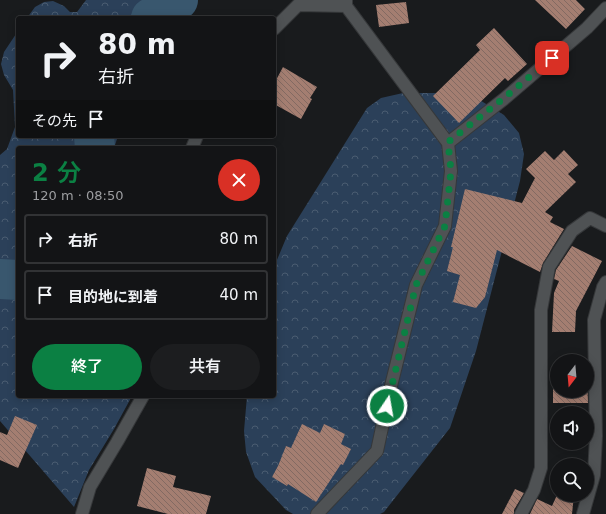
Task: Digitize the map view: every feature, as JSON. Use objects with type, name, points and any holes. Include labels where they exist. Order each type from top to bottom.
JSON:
[{"type":"street","points":[[276,27],[298,6],[346,3],[448,142],[451,171],[445,226],[416,285],[390,390],[377,451],[317,514]]},
{"type":"street","points":[[448,142],[504,98],[587,28],[606,8]]},
{"type":"street","points":[[521,514],[534,490],[541,468],[541,310],[549,267],[572,231],[590,218],[606,226]]},
{"type":"street","points":[[583,514],[594,475],[596,436],[594,320],[603,287],[606,282]]},
{"type":"street","points":[[82,514],[90,487],[142,398]]},
{"type":"green space","points":[[86,0],[180,0],[172,16],[28,16],[35,7],[44,2],[53,1],[64,6],[70,12],[77,12]]},
{"type":"green space","points":[[16,34],[16,138],[117,138],[115,146],[16,146],[16,398],[131,398],[89,470],[74,507],[0,421],[0,155],[7,149],[15,127],[13,90],[4,75],[1,64],[4,52]]},
{"type":"green space","points":[[403,93],[445,93],[478,99],[504,115],[519,133],[524,154],[520,181],[476,351],[450,428],[384,512],[380,514],[293,514],[286,510],[255,477],[246,452],[244,431],[247,398],[276,398],[276,262],[287,236],[367,108],[381,98]]},
{"type":"building","points":[[535,0],[576,0],[585,9],[566,29]]},
{"type":"building","points":[[406,2],[409,23],[379,27],[376,5]]},
{"type":"building","points":[[494,28],[527,64],[508,81],[505,78],[459,123],[433,96],[480,50],[476,45]]},
{"type":"building","points":[[283,67],[317,87],[310,98],[312,99],[301,119],[276,105],[276,80]]},
{"type":"building","points":[[564,150],[578,165],[568,174],[576,182],[545,212],[553,217],[550,222],[564,229],[543,263],[540,272],[497,250],[485,297],[476,308],[453,302],[460,275],[447,271],[453,247],[451,247],[465,189],[522,203],[535,178],[526,169],[545,151],[554,160]]},
{"type":"building","points":[[572,246],[602,261],[576,311],[575,332],[552,332],[554,293],[559,281],[554,279],[556,270]]},
{"type":"building","points":[[553,398],[588,398],[588,403],[553,403]]},
{"type":"building","points":[[15,416],[37,425],[18,468],[0,460],[0,432],[7,435]]},
{"type":"building","points":[[302,424],[320,433],[324,424],[345,434],[341,444],[351,449],[343,465],[341,464],[316,502],[288,484],[287,486],[272,477],[286,446],[291,448]]},
{"type":"building","points":[[147,468],[176,476],[173,487],[211,496],[206,514],[168,514],[137,506]]},
{"type":"building","points":[[515,489],[524,493],[514,510],[514,514],[502,514]]},
{"type":"building","points":[[537,499],[552,506],[554,502],[573,502],[572,514],[530,514]]},
{"type":"waterway","points":[[154,16],[178,0]]},
{"type":"waterway","points":[[94,138],[95,146]]},
{"type":"waterway","points":[[0,279],[16,280]]},
{"type":"route","points":[[387,406],[416,285],[445,226],[451,171],[448,142],[552,58]]}]
